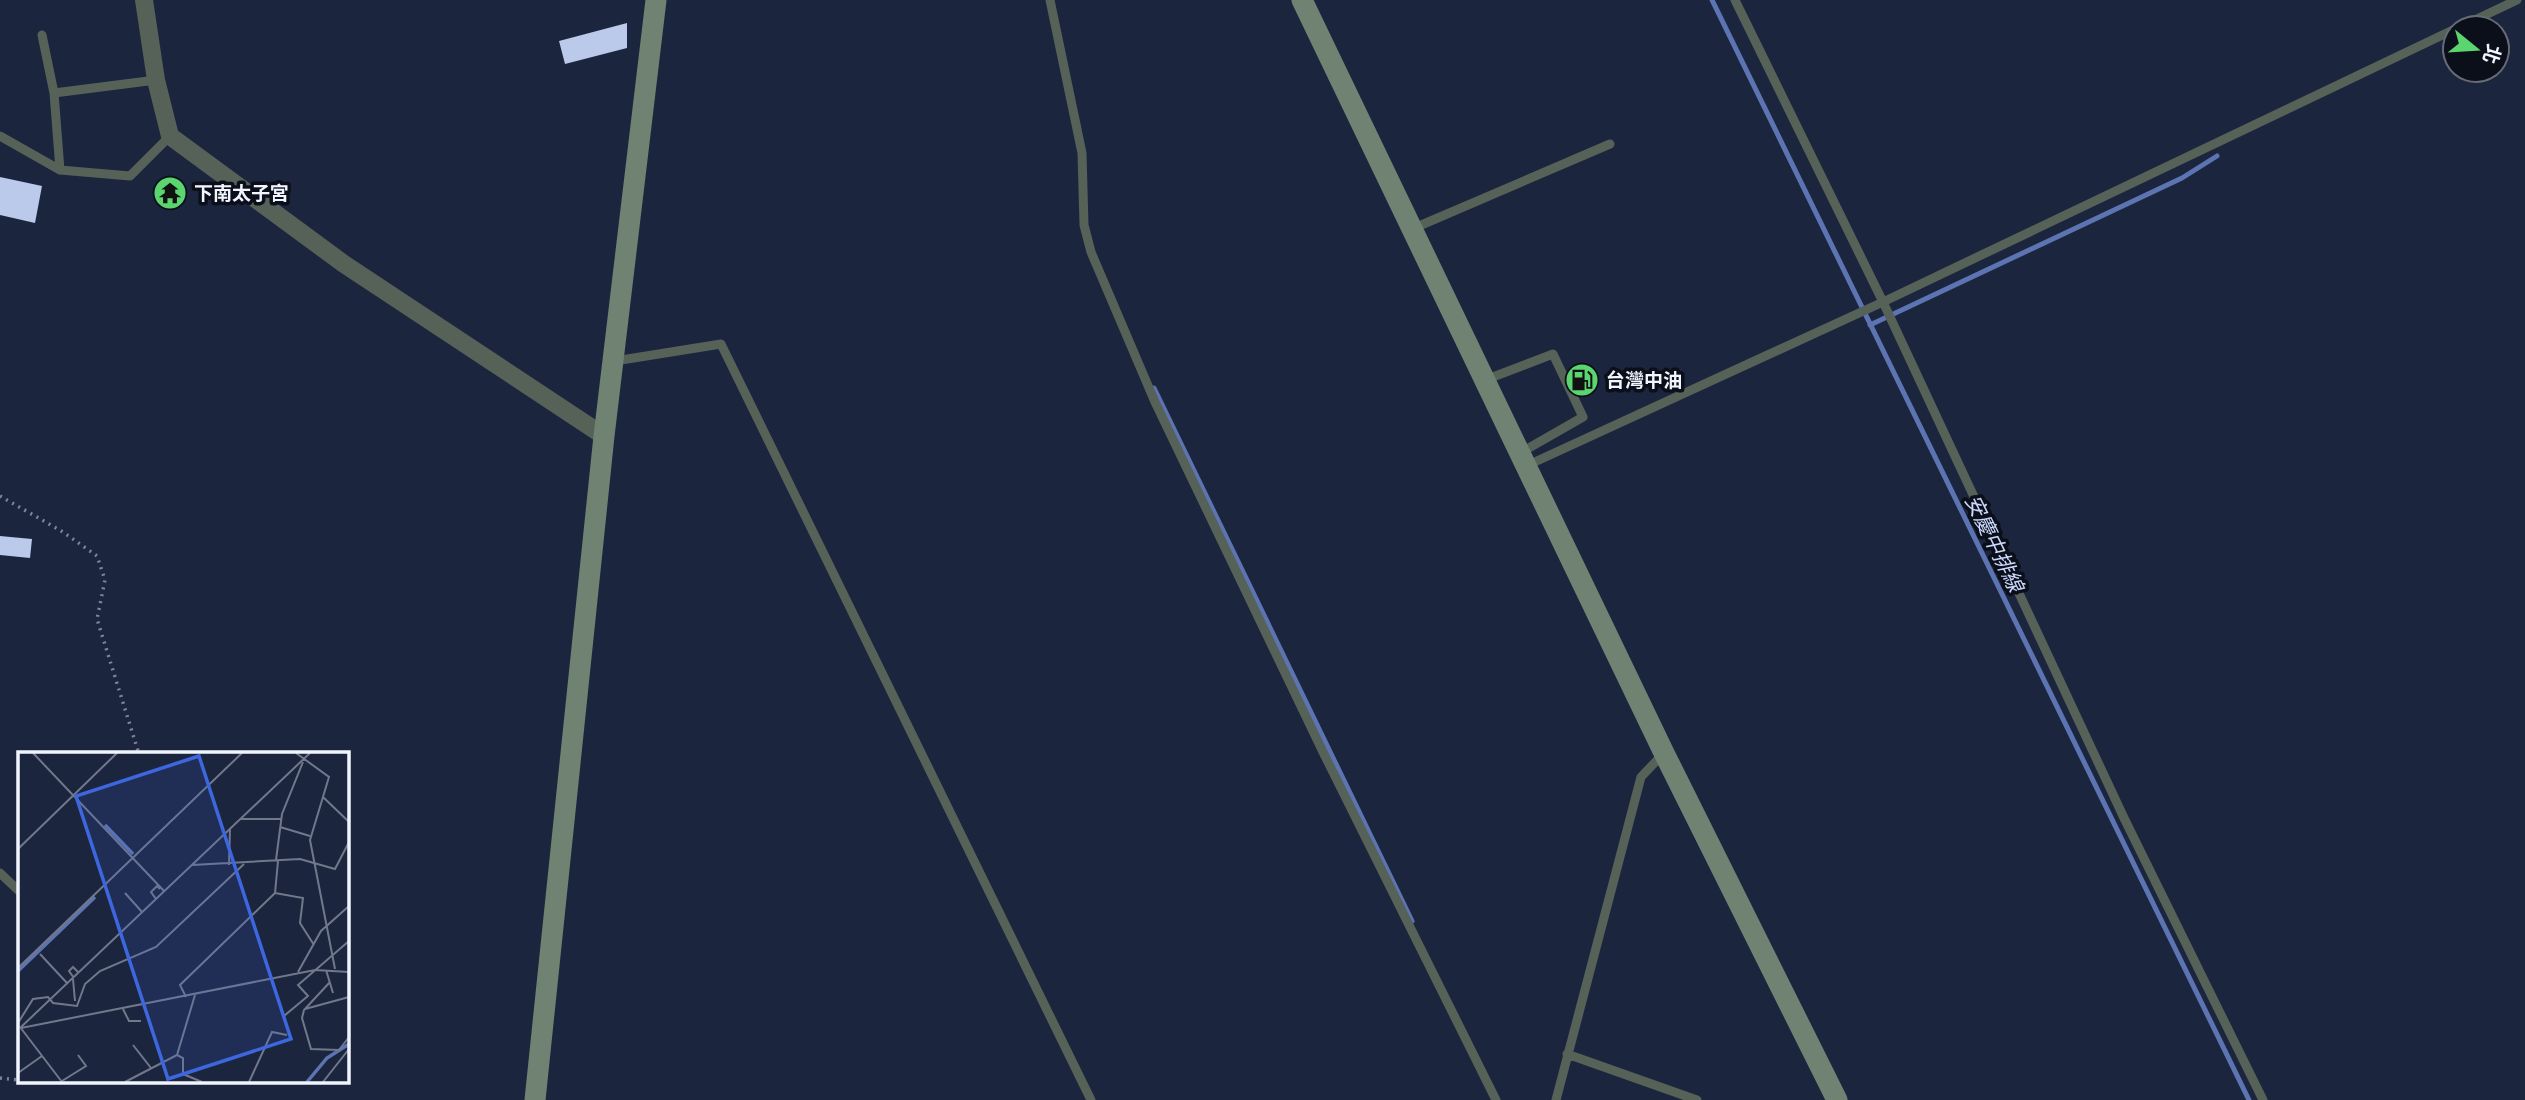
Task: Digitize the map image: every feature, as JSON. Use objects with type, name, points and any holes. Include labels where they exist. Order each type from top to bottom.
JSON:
[{"type":"main road","points":[[535,1100],[604,436],[656,0]]},
{"type":"main road","points":[[1302,0],[1664,752],[1837,1100]]},
{"type":"street","points":[[144,0],[156,80],[170,136],[344,264],[604,436]]},
{"type":"lane","points":[[1051,0],[1082,153],[1084,225],[1091,252],[1155,402],[1323,752],[1496,1100]]},
{"type":"lane","points":[[1735,0],[1883,302],[2124,818],[2263,1100]]},
{"type":"lane","points":[[2488,14],[2517,0]]},
{"type":"lane","points":[[42,35],[54,93],[60,170]]},
{"type":"lane","points":[[1523,459],[1873,307],[2441,37]]},
{"type":"lane","points":[[54,93],[156,80]]},
{"type":"lane","points":[[0,136],[60,170],[130,176],[170,136]]},
{"type":"lane","points":[[1412,229],[1610,144]]},
{"type":"lane","points":[[615,361],[721,344],[1091,1100]]},
{"type":"lane","points":[[1485,380],[1553,354],[1583,417],[1523,459]]},
{"type":"lane","points":[[1556,1100],[1640,778],[1664,752]]},
{"type":"lane","points":[[0,873],[18,890]]},
{"type":"lane","points":[[1567,1054],[1697,1100]]},
{"type":"path","points":[[0,496],[64,532],[97,556],[105,580],[97,619],[138,752]]},
{"type":"path","points":[[0,1078],[18,1080]]},
{"type":"building","points":[[627,23],[627,48],[565,64],[559,41]]},
{"type":"building","points":[[0,177],[42,186],[35,223],[0,215]]},
{"type":"building","name":"下南太子宮","points":[[170,177],[186,194],[170,209],[154,191]]},
{"type":"building","points":[[0,536],[32,539],[30,558],[0,555]]},
{"type":"waterway","name":"安慶中排線","points":[[1712,0],[2249,1100]]},
{"type":"waterway","points":[[1870,325],[2182,178],[2217,156]]},
{"type":"waterway","points":[[1154,388],[1412,921]]},
{"type":"place","name":"下南太子宮","points":[[170,193]]},
{"type":"place","name":"台灣中油","points":[[1582,380]]}]
